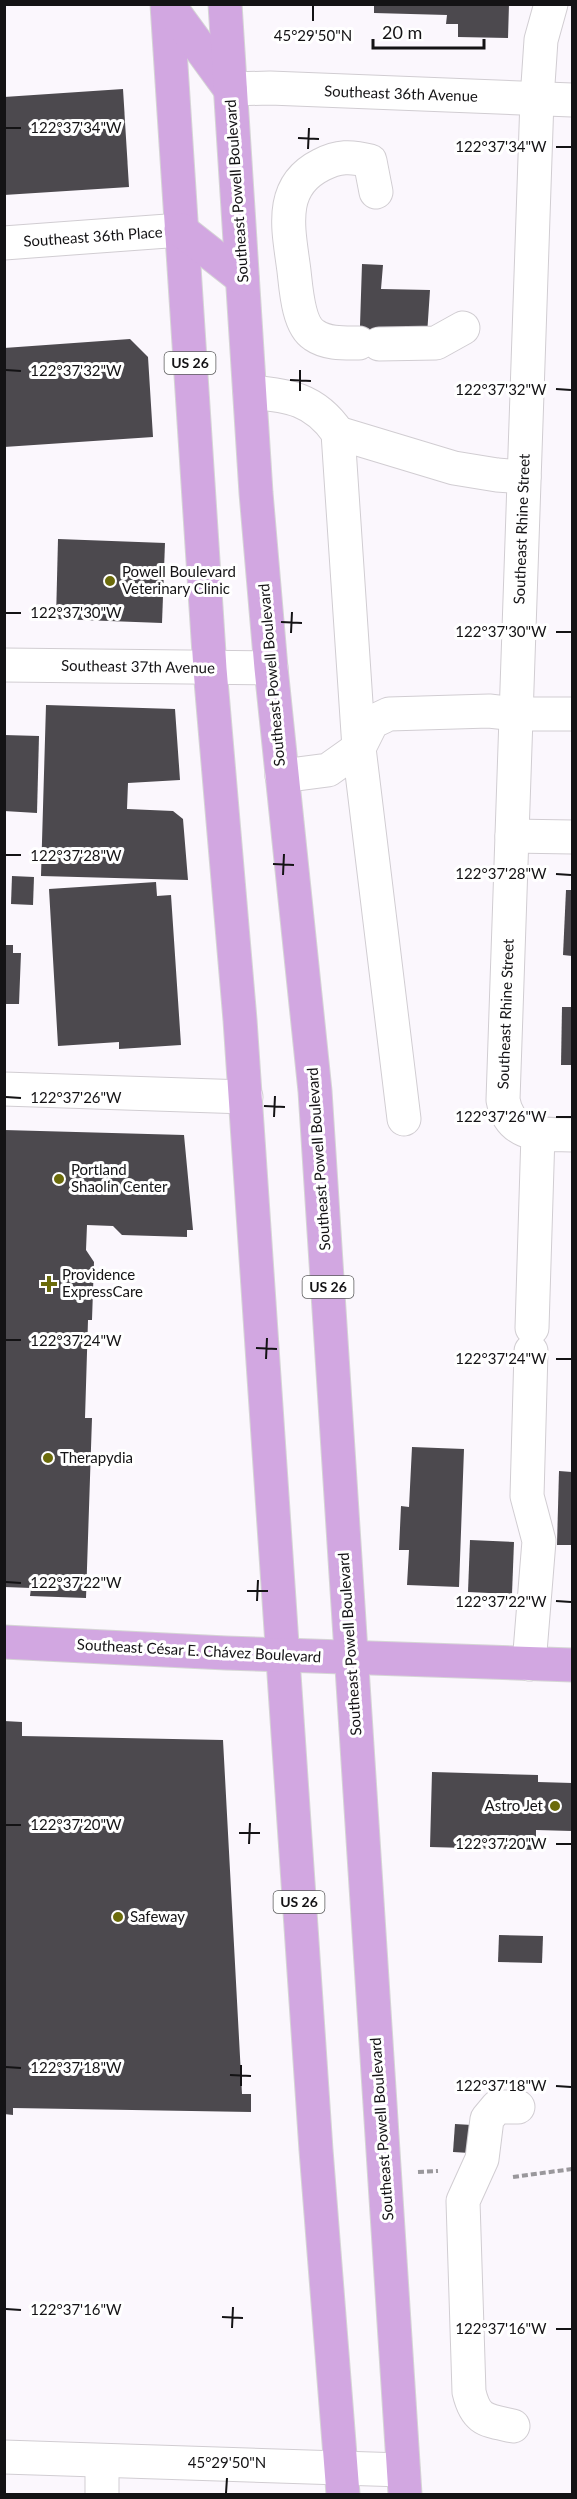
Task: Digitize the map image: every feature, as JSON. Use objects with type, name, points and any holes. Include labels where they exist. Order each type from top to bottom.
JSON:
[{"type":"main road","points":[[168,4],[230,89]]},
{"type":"main road","name":"US 26","points":[[168,4],[210,669],[246,1096],[316,2150],[342,2481]]},
{"type":"main road","name":"Southeast Powell Boulevard","points":[[225,4],[242,278],[271,668],[315,1091],[404,2482]]},
{"type":"main road","points":[[181,230],[242,278]]},
{"type":"main road","name":"Southeast César E. Chávez Boulevard","points":[[4,1642],[573,1665]]},
{"type":"street","name":"Southeast Rhine Street","points":[[525,1129],[505,1113],[502,1100],[537,99],[541,40],[551,4]]},
{"type":"street","name":"Southeast 36th Avenue","points":[[230,89],[270,88],[573,100]]},
{"type":"street","points":[[376,192],[370,160],[349,155],[312,169],[301,179],[293,192],[289,210],[289,227],[302,317],[313,335],[335,343],[436,343],[463,328]]},
{"type":"street","name":"Southeast 36th Place","points":[[4,243],[181,230]]},
{"type":"street","points":[[250,392],[282,394],[314,407],[328,418],[338,433],[359,748],[404,1119]]},
{"type":"street","points":[[338,433],[454,468],[524,477]]},
{"type":"street","name":"Southeast 37th Avenue","points":[[4,665],[271,668]]},
{"type":"street","points":[[282,776],[328,770],[359,748],[372,722],[389,714],[489,711],[516,714],[573,714]]},
{"type":"street","points":[[512,836],[573,837]]},
{"type":"street","points":[[4,1089],[246,1096]]},
{"type":"street","points":[[529,1664],[539,1541],[526,1496],[531,1339],[525,1129],[573,1135]]},
{"type":"street","points":[[513,2426],[483,2420],[473,2407],[469,2391],[463,2201],[482,2158],[488,2119],[497,2107],[518,2107]]},
{"type":"street","points":[[4,2457],[102,2461],[342,2481],[404,2482]]},
{"type":"street","points":[[102,2461],[102,2494]]},
{"type":"path","points":[[536,2174],[573,2169]]},
{"type":"path","points":[[384,2174],[440,2171]]},
{"type":"building","points":[[374,4],[509,4],[508,38],[458,37],[458,24],[446,24],[447,15],[374,13]]},
{"type":"building","points":[[123,89],[129,187],[4,195],[4,97]]},
{"type":"building","points":[[362,264],[383,265],[381,289],[430,290],[427,335],[379,357],[359,356]]},
{"type":"building","points":[[130,339],[148,357],[153,437],[4,447],[4,348]]},
{"type":"building","name":"Powell Boulevard Veterinary Clinic","points":[[58,539],[165,543],[162,623],[56,619]]},
{"type":"building","points":[[46,705],[175,709],[180,780],[128,783],[127,809],[173,811],[183,819],[188,880],[41,876]]},
{"type":"building","points":[[4,735],[39,736],[37,813],[4,811]]},
{"type":"building","points":[[12,876],[34,877],[33,905],[11,904]]},
{"type":"building","points":[[156,882],[157,896],[171,895],[181,1045],[119,1049],[119,1042],[58,1046],[49,889]]},
{"type":"building","points":[[566,890],[572,890],[572,956],[563,955]]},
{"type":"building","points":[[4,945],[13,945],[13,953],[21,953],[19,1004],[4,1004]]},
{"type":"building","points":[[562,1007],[572,1007],[572,1065],[561,1065]]},
{"type":"building","points":[[4,1130],[184,1135],[193,1230],[187,1230],[187,1237],[122,1235],[113,1226],[87,1225],[86,1250],[94,1262],[92,1320],[88,1320],[85,1418],[92,1418],[86,1598],[30,1596],[31,1588],[4,1587]]},
{"type":"building","points":[[412,1447],[464,1449],[459,1587],[407,1585],[409,1550],[399,1550],[401,1506],[409,1507]]},
{"type":"building","points":[[559,1471],[572,1472],[572,1545],[557,1545]]},
{"type":"building","points":[[470,1540],[514,1542],[512,1594],[468,1592]]},
{"type":"building","name":"Safeway","points":[[4,1721],[22,1722],[22,1736],[223,1740],[242,2094],[251,2094],[251,2112],[13,2108],[13,2115],[4,2114]]},
{"type":"building","points":[[432,1772],[538,1775],[538,1782],[572,1783],[572,1831],[536,1830],[536,1850],[430,1847]]},
{"type":"building","points":[[499,1935],[543,1936],[542,1963],[498,1962]]},
{"type":"building","points":[[455,2124],[472,2125],[470,2153],[453,2152]]},
{"type":"place","name":"Powell Boulevard Veterinary Clinic","points":[[110,581]]},
{"type":"place","name":"Portland Shaolin Center","points":[[59,1179]]},
{"type":"place","name":"Providence ExpressCare","points":[[49,1284]]},
{"type":"place","name":"Therapydia","points":[[48,1458]]},
{"type":"place","name":"Astro Jet","points":[[555,1806]]},
{"type":"place","name":"Safeway","points":[[118,1917]]}]
